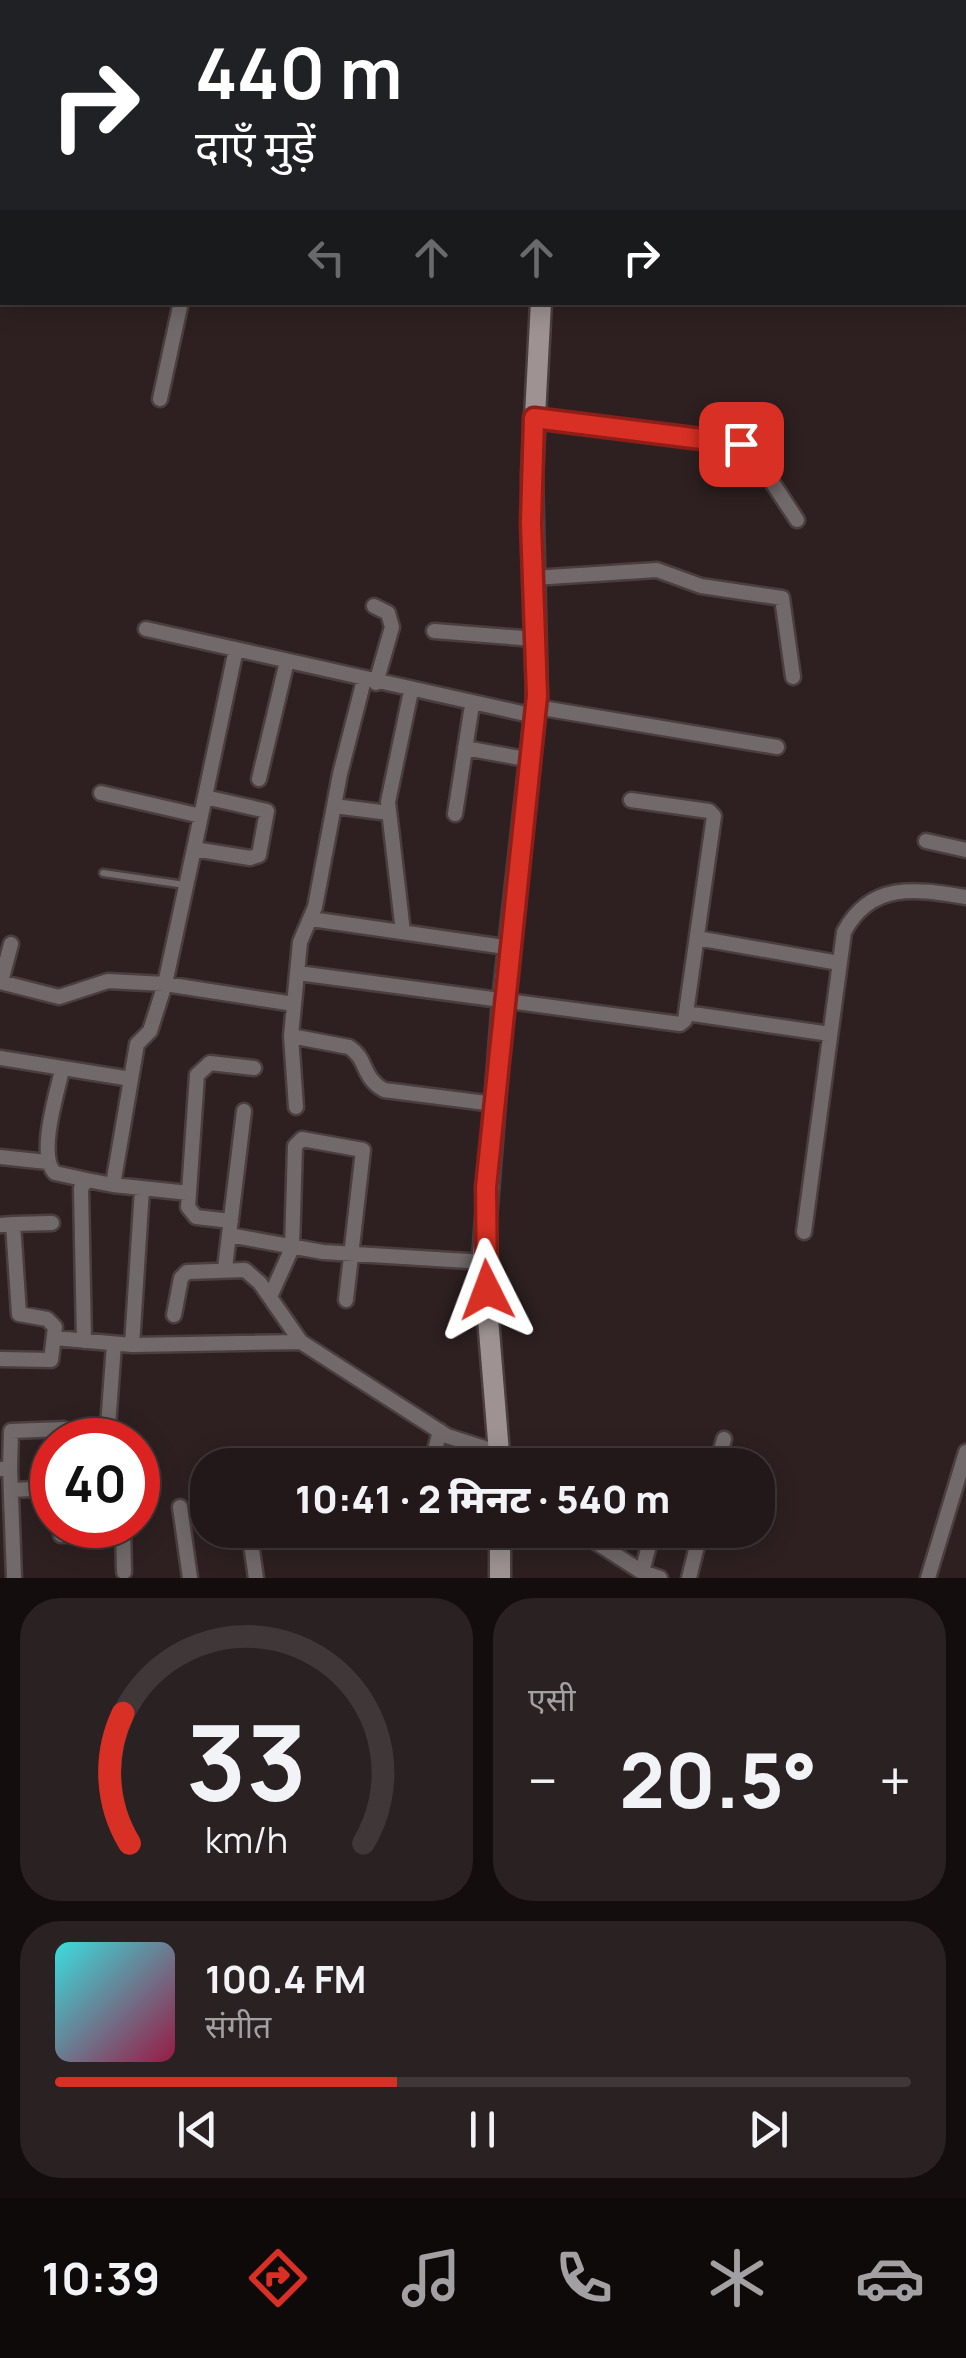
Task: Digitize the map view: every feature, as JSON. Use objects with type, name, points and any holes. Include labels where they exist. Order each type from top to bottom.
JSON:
[{"type":"street","points":[[160,398],[180,305]]},
{"type":"street","points":[[499,1448],[484,1262],[494,1104],[536,712],[534,418],[542,305]]},
{"type":"street","points":[[534,418],[741,444],[753,453],[796,520]]},
{"type":"street","points":[[533,578],[657,570],[701,586],[782,598],[793,677]]},
{"type":"street","points":[[296,1107],[291,1036],[300,942],[311,919],[334,806],[370,681],[392,627],[388,613],[374,606]]},
{"type":"street","points":[[146,629],[412,691],[777,747]]},
{"type":"street","points":[[434,630],[536,639]]},
{"type":"street","points":[[113,1184],[137,1044],[150,1032],[165,984],[236,649]]},
{"type":"street","points":[[259,778],[286,661]]},
{"type":"street","points":[[403,932],[402,889],[389,814],[390,780],[412,691]]},
{"type":"street","points":[[455,814],[472,711]]},
{"type":"street","points":[[465,748],[531,760]]},
{"type":"street","points":[[101,794],[201,816]]},
{"type":"street","points":[[194,849],[254,858],[259,855],[269,814],[262,808],[205,796]]},
{"type":"street","points":[[298,974],[675,1025],[686,1014],[714,816],[709,811],[631,800]]},
{"type":"street","points":[[334,806],[389,814]]},
{"type":"street","points":[[926,840],[966,850]]},
{"type":"street","points":[[804,1232],[844,932],[854,914],[878,896],[900,888],[966,897]]},
{"type":"street","points":[[311,919],[512,948]]},
{"type":"street","points":[[697,938],[839,964]]},
{"type":"street","points":[[11,944],[0,982],[59,997],[108,981],[165,984],[294,1004]]},
{"type":"street","points":[[686,1014],[830,1034]]},
{"type":"street","points":[[291,1036],[357,1052],[370,1082],[384,1090],[494,1104]]},
{"type":"street","points":[[0,1058],[131,1079]]},
{"type":"street","points":[[254,1068],[210,1064],[200,1068],[188,1207],[196,1217],[292,1248],[484,1262]]},
{"type":"street","points":[[62,1070],[47,1162],[54,1173],[142,1190],[189,1193]]},
{"type":"street","points":[[225,1268],[244,1111]]},
{"type":"street","points":[[270,1297],[292,1248],[295,1146],[297,1140],[310,1139],[363,1150],[346,1300]]},
{"type":"street","points":[[0,1157],[47,1162]]},
{"type":"street","points":[[84,1341],[81,1188],[88,1180]]},
{"type":"street","points":[[132,1346],[142,1190]]},
{"type":"street","points":[[0,1359],[51,1360],[56,1338],[53,1322],[26,1318],[16,1305],[7,1224],[52,1223]]},
{"type":"street","points":[[174,1314],[181,1278],[187,1272],[225,1268],[253,1274],[300,1342],[440,1431],[476,1448]]},
{"type":"street","points":[[56,1338],[132,1346],[300,1342]]},
{"type":"street","points":[[109,1418],[114,1344]]},
{"type":"street","points":[[14,1578],[6,1538],[12,1490],[5,1469],[12,1431],[30,1430]]},
{"type":"street","points":[[436,1448],[440,1431]]},
{"type":"street","points":[[722,1448],[724,1439]]},
{"type":"street","points":[[928,1578],[966,1452]]},
{"type":"street","points":[[12,1490],[30,1489]]},
{"type":"street","points":[[180,1506],[190,1578]]},
{"type":"street","points":[[123,1548],[124,1572]]},
{"type":"street","points":[[252,1548],[256,1578]]},
{"type":"street","points":[[500,1548],[500,1578]]},
{"type":"street","points":[[605,1548],[642,1572],[660,1578]]},
{"type":"street","points":[[642,1572],[648,1548]]},
{"type":"street","points":[[690,1578],[697,1548]]},
{"type":"lane","points":[[103,873],[185,885]]},
{"type":"route","points":[[487,1290],[483,1256],[486,1187],[537,696],[531,523],[534,418],[741,444]]}]
